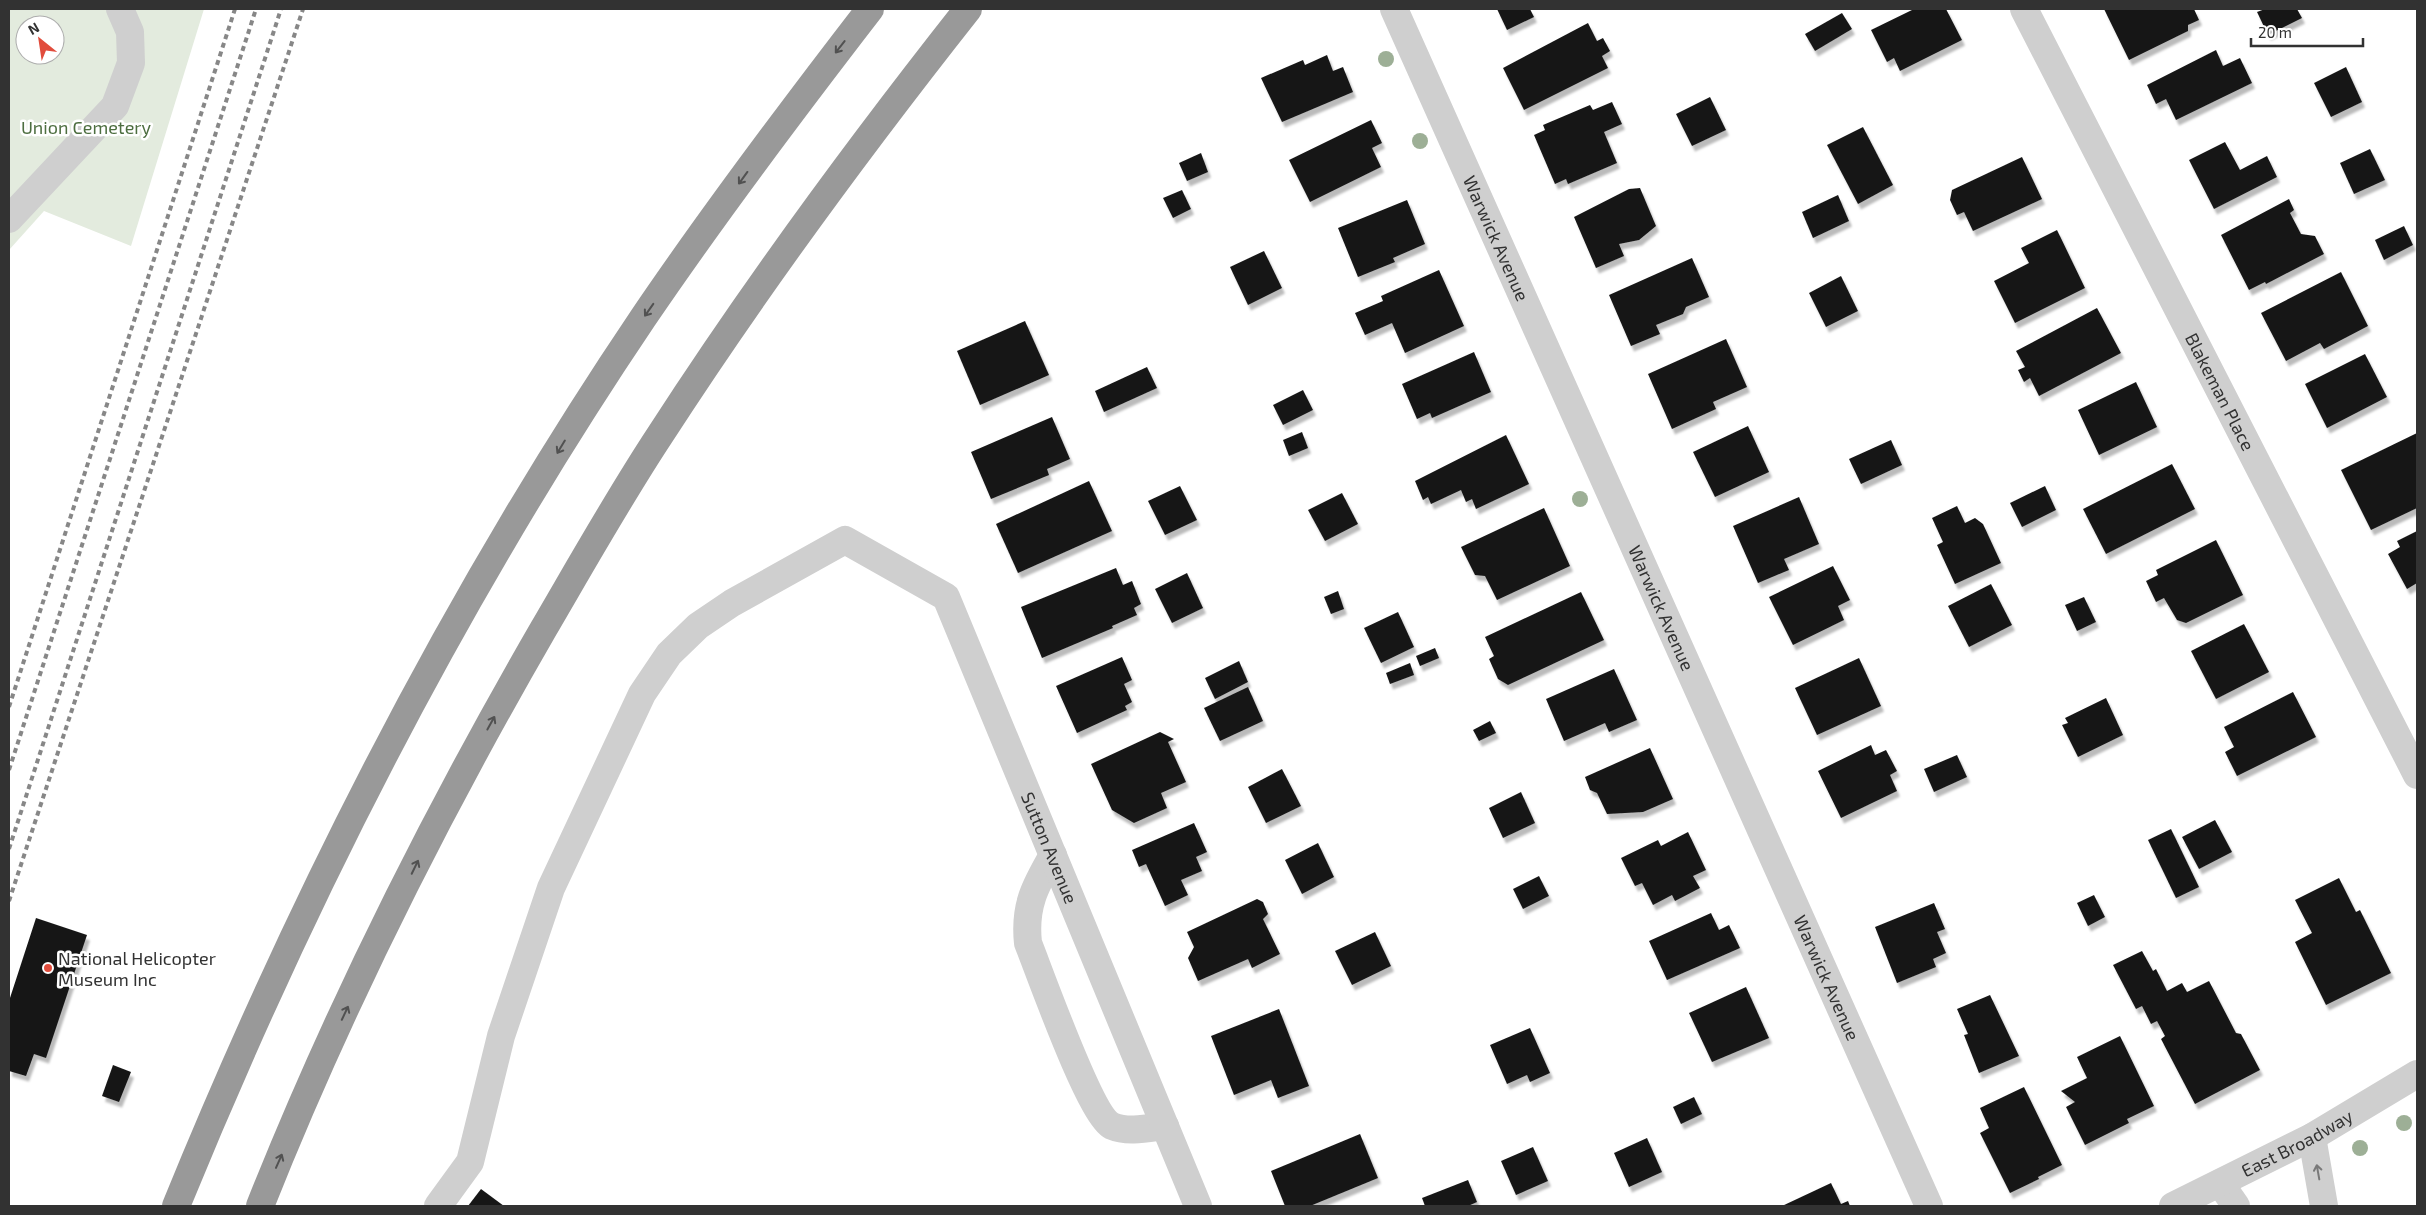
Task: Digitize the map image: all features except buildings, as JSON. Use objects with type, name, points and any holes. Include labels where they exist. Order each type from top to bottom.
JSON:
[{"type":"highway","points":[[176,1206],[248,1037],[310,904],[433,665],[499,548],[642,320],[743,178],[870,9]]},
{"type":"highway","points":[[260,1206],[323,1060],[439,818],[513,683],[585,558],[658,437],[737,319],[826,194],[968,9]]},
{"type":"street","points":[[9,219],[115,106],[131,63],[130,32],[120,9]]},
{"type":"street","name":"Warwick Avenue","points":[[1394,9],[1929,1206]]},
{"type":"street","name":"Blakeman Place","points":[[2024,9],[2417,775]]},
{"type":"street","name":"Sutton Avenue","points":[[438,1206],[470,1162],[501,1036],[551,888],[647,686],[669,654],[698,626],[732,604],[845,540],[946,597],[1198,1206]]},
{"type":"street","points":[[1053,855],[1030,900],[1026,922],[1028,943],[1086,1088],[1099,1113],[1112,1126],[1129,1130],[1165,1126]]},
{"type":"street","name":"East Broadway","points":[[2173,1206],[2312,1137],[2417,1074]]},
{"type":"street","points":[[2312,1137],[2324,1206]]},
{"type":"street","points":[[2220,1183],[2236,1206]]},
{"type":"green space","name":"Union Cemetery","points":[[9,9],[204,9],[131,246],[44,211],[9,250]]},
{"type":"railway","points":[[9,707],[235,9]]},
{"type":"railway","points":[[9,770],[256,9]]},
{"type":"railway","points":[[9,849],[281,9]]},
{"type":"railway","points":[[9,901],[303,9]]},
{"type":"place","name":"National Helicopter Museum Inc","points":[[48,968]]}]
